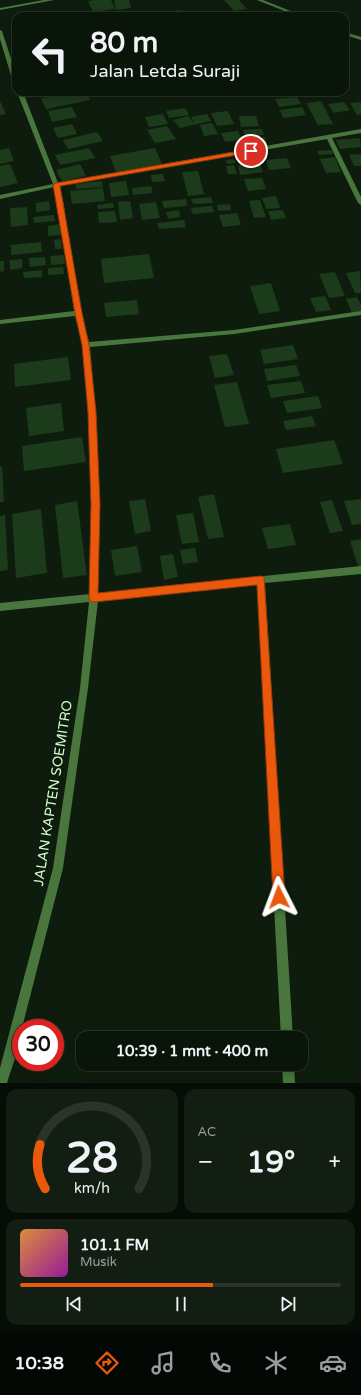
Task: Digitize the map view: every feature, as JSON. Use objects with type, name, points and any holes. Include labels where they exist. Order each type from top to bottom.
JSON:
[{"type":"street","points":[[0,9],[52,0]]},
{"type":"street","points":[[259,0],[290,12]]},
{"type":"street","points":[[0,31],[12,69]]},
{"type":"street","points":[[349,34],[361,39]]},
{"type":"street","name":"JALAN KAPTEN SOEMITRO","points":[[1,1083],[11,1051],[58,868],[84,688],[94,598],[96,504],[93,435],[86,345],[78,313],[56,185],[22,96]]},
{"type":"street","points":[[0,197],[56,185],[361,131]]},
{"type":"street","points":[[328,136],[361,203]]},
{"type":"street","points":[[0,322],[78,313]]},
{"type":"street","points":[[86,345],[234,332],[361,313]]},
{"type":"street","points":[[0,607],[361,570]]},
{"type":"street","points":[[261,580],[287,1031]]},
{"type":"street","points":[[288,1071],[289,1083]]},
{"type":"building","points":[[111,0],[115,9],[93,12],[88,1]]},
{"type":"building","points":[[114,0],[129,0],[131,8],[116,10]]},
{"type":"building","points":[[224,0],[239,0],[247,9],[234,11]]},
{"type":"building","points":[[52,96],[88,96],[90,100],[46,109],[41,98]]},
{"type":"building","points":[[297,97],[301,104],[279,107],[275,99]]},
{"type":"building","points":[[0,101],[6,114],[0,115]]},
{"type":"building","points":[[321,101],[333,124],[318,125],[306,103]]},
{"type":"building","points":[[344,102],[350,110],[334,113],[328,104]]},
{"type":"building","points":[[361,102],[361,114],[357,115],[350,103]]},
{"type":"building","points":[[72,107],[77,117],[52,122],[48,111]]},
{"type":"building","points":[[302,107],[306,115],[283,118],[280,110]]},
{"type":"building","points":[[185,108],[189,115],[169,118],[166,111]]},
{"type":"building","points":[[228,111],[234,124],[217,126],[211,113]]},
{"type":"building","points":[[163,114],[168,124],[149,127],[145,117]]},
{"type":"building","points":[[207,114],[211,121],[180,128],[173,120],[188,116],[195,124],[191,117]]},
{"type":"building","points":[[239,116],[256,116],[259,126],[241,127]]},
{"type":"building","points":[[212,123],[218,134],[204,136],[200,125]]},
{"type":"building","points":[[72,124],[77,134],[58,138],[53,128]]},
{"type":"building","points":[[167,126],[176,139],[155,143],[147,130]]},
{"type":"building","points":[[262,129],[264,135],[245,137],[243,130]]},
{"type":"building","points":[[238,131],[242,140],[225,142],[221,133]]},
{"type":"building","points":[[97,132],[103,141],[68,149],[63,140]]},
{"type":"building","points":[[265,137],[268,147],[249,149],[246,139]]},
{"type":"building","points":[[360,138],[361,147],[340,149],[336,140]]},
{"type":"building","points":[[9,148],[14,161],[0,164],[0,150]]},
{"type":"building","points":[[89,148],[95,158],[60,165],[55,155]]},
{"type":"building","points":[[155,148],[162,164],[116,172],[110,156]]},
{"type":"building","points":[[332,150],[333,154],[319,155],[317,151]]},
{"type":"building","points":[[257,154],[259,161],[240,162],[238,156]]},
{"type":"building","points":[[361,154],[361,166],[354,166],[349,155]]},
{"type":"building","points":[[335,157],[341,172],[326,173],[320,159]]},
{"type":"building","points":[[287,158],[291,168],[269,170],[266,160]]},
{"type":"building","points":[[234,159],[236,163],[227,164],[226,160]]},
{"type":"building","points":[[260,163],[263,172],[240,175],[238,165]]},
{"type":"building","points":[[10,164],[18,183],[0,187],[0,166]]},
{"type":"building","points":[[80,164],[86,176],[62,181],[56,170]]},
{"type":"building","points":[[234,165],[237,174],[228,174],[226,166]]},
{"type":"building","points":[[198,171],[204,194],[188,196],[182,172]]},
{"type":"building","points":[[163,174],[165,181],[152,182],[151,175]]},
{"type":"building","points":[[262,178],[266,189],[248,191],[244,179]]},
{"type":"building","points":[[102,181],[103,187],[76,189],[76,184]]},
{"type":"building","points":[[126,181],[129,195],[111,197],[109,183]]},
{"type":"building","points":[[151,186],[153,193],[133,195],[132,188]]},
{"type":"building","points":[[103,188],[105,201],[72,204],[70,191]]},
{"type":"building","points":[[276,196],[280,208],[266,209],[262,198]]},
{"type":"building","points":[[211,197],[213,203],[193,204],[191,199]]},
{"type":"building","points":[[186,199],[187,206],[164,208],[162,201]]},
{"type":"building","points":[[260,200],[266,217],[254,218],[249,201]]},
{"type":"building","points":[[49,201],[50,210],[36,212],[36,203]]},
{"type":"building","points":[[130,201],[133,218],[120,220],[118,202]]},
{"type":"building","points":[[156,202],[160,218],[142,220],[139,204]]},
{"type":"building","points":[[113,203],[114,208],[98,209],[97,205]]},
{"type":"building","points":[[230,204],[231,210],[218,211],[217,205]]},
{"type":"building","points":[[212,206],[214,212],[193,214],[191,208]]},
{"type":"building","points":[[27,207],[28,225],[11,227],[10,208]]},
{"type":"building","points":[[179,210],[180,217],[168,219],[166,212]]},
{"type":"building","points":[[283,210],[286,218],[271,220],[268,211]]},
{"type":"building","points":[[115,211],[117,222],[99,223],[98,212]]},
{"type":"building","points":[[237,213],[241,225],[223,227],[219,215]]},
{"type":"building","points":[[54,215],[55,221],[34,223],[33,217]]},
{"type":"building","points":[[184,220],[186,227],[159,229],[157,223]]},
{"type":"building","points":[[60,224],[61,235],[48,236],[48,226]]},
{"type":"building","points":[[61,239],[62,249],[55,249],[54,240]]},
{"type":"building","points":[[41,242],[42,252],[11,255],[11,245]]},
{"type":"building","points":[[149,254],[154,278],[104,283],[101,259]]},
{"type":"building","points":[[64,255],[65,264],[51,265],[50,256]]},
{"type":"building","points":[[45,257],[46,265],[30,267],[29,258]]},
{"type":"building","points":[[22,259],[22,268],[10,270],[10,260]]},
{"type":"building","points":[[0,261],[4,261],[4,271],[0,272]]},
{"type":"building","points":[[63,267],[64,274],[48,275],[48,268]]},
{"type":"building","points":[[42,270],[42,277],[24,278],[23,272]]},
{"type":"building","points":[[360,271],[361,293],[355,293],[346,273]]},
{"type":"building","points":[[335,272],[345,296],[329,298],[319,274]]},
{"type":"building","points":[[271,283],[280,311],[259,314],[250,286]]},
{"type":"building","points":[[325,296],[331,310],[316,312],[310,298]]},
{"type":"building","points":[[357,297],[361,305],[361,311],[352,313],[346,299]]},
{"type":"building","points":[[137,300],[139,314],[106,317],[104,303]]},
{"type":"building","points":[[293,345],[298,359],[264,364],[260,350]]},
{"type":"building","points":[[227,354],[234,375],[215,378],[209,356]]},
{"type":"building","points":[[68,357],[71,380],[15,387],[14,364]]},
{"type":"building","points":[[296,365],[300,376],[267,381],[264,369]]},
{"type":"building","points":[[301,381],[305,393],[271,398],[267,385]]},
{"type":"building","points":[[237,382],[249,424],[225,427],[214,385]]},
{"type":"building","points":[[318,396],[322,408],[287,413],[283,401]]},
{"type":"building","points":[[61,403],[64,431],[29,436],[26,408]]},
{"type":"building","points":[[312,416],[316,426],[286,430],[283,421]]},
{"type":"building","points":[[82,437],[86,462],[24,471],[22,446]]},
{"type":"building","points":[[334,440],[343,464],[283,473],[276,449]]},
{"type":"building","points":[[2,466],[4,502],[0,502],[0,467]]},
{"type":"building","points":[[214,494],[224,537],[208,539],[198,497]]},
{"type":"building","points":[[145,499],[151,531],[135,534],[129,501]]},
{"type":"building","points":[[361,499],[361,524],[352,525],[344,501]]},
{"type":"building","points":[[332,500],[343,531],[330,533],[320,502]]},
{"type":"building","points":[[77,501],[87,575],[63,578],[55,505]]},
{"type":"building","points":[[41,509],[47,573],[16,578],[12,514]]},
{"type":"building","points":[[193,513],[199,542],[182,544],[176,515]]},
{"type":"building","points":[[5,515],[8,570],[0,571],[0,516]]},
{"type":"building","points":[[290,524],[296,545],[268,549],[262,528]]},
{"type":"building","points":[[361,539],[361,566],[358,566],[350,541]]},
{"type":"building","points":[[137,546],[142,572],[115,576],[111,550]]},
{"type":"building","points":[[195,548],[198,562],[183,564],[180,550]]},
{"type":"building","points":[[173,554],[178,577],[164,580],[160,556]]},
{"type":"route","points":[[251,151],[56,185],[60,200],[78,313],[86,345],[93,427],[96,504],[94,598],[261,580],[279,897]]}]
